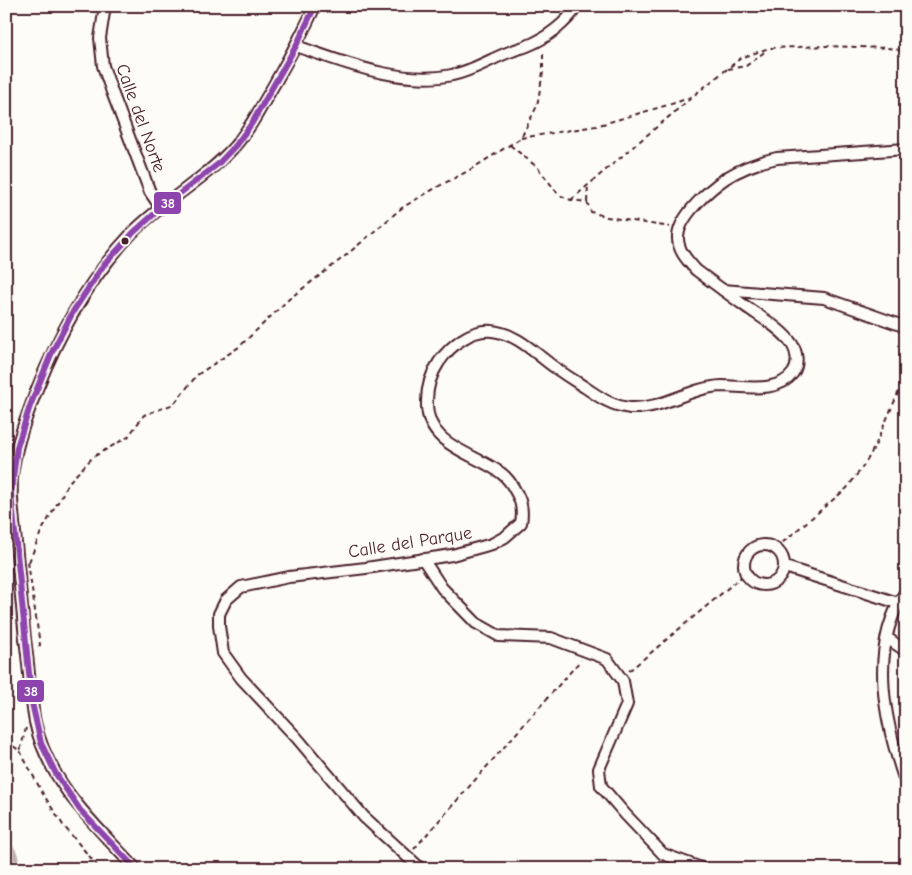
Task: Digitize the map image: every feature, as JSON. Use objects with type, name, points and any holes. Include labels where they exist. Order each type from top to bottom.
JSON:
[{"type":"street","name":"Calle del Norte","points":[[105,6],[100,38],[104,66],[118,110],[150,192],[161,208]]},
{"type":"street","points":[[136,869],[80,810],[56,774],[41,743],[36,723],[14,533],[11,493],[17,447],[30,406],[52,352],[74,310],[104,266],[134,232],[161,208],[218,164],[236,145],[252,123],[296,46],[315,6]]},
{"type":"street","points":[[296,46],[354,65],[412,78],[434,78],[453,75],[512,50],[528,46],[543,38],[573,13],[577,6]]},
{"type":"street","points":[[680,229],[686,216],[713,188],[727,178],[758,163],[777,158],[906,149]]},
{"type":"street","name":"Calle del Parque","points":[[421,869],[364,818],[297,738],[240,678],[223,653],[219,620],[222,606],[237,589],[250,585],[289,577],[452,555],[492,544],[505,537],[521,523],[523,509],[519,498],[513,486],[503,474],[440,438],[428,416],[427,393],[430,377],[438,363],[456,343],[471,334],[481,331],[492,331],[507,334],[533,349],[559,371],[598,397],[610,403],[630,408],[654,405],[716,386],[765,386],[781,384],[794,372],[796,366],[796,354],[792,345],[772,325],[696,270],[679,245],[678,236],[680,229]]},
{"type":"street","points":[[722,289],[824,298],[906,327]]},
{"type":"street","points":[[760,545],[769,545],[776,548],[784,558],[785,567],[781,576],[774,583],[764,585],[755,583],[747,576],[744,567],[745,557],[751,549],[760,545]]},
{"type":"street","points":[[423,559],[442,588],[476,623],[499,636],[551,638],[607,659],[623,681],[627,704],[600,769],[601,786],[663,854],[704,869]]},
{"type":"street","points":[[785,567],[898,603]]},
{"type":"street","points":[[906,591],[898,603],[887,638],[883,676],[886,715],[891,739],[906,784]]},
{"type":"street","points":[[887,638],[906,651]]},
{"type":"street","points":[[902,869],[906,866]]},
{"type":"path","points":[[521,138],[537,106],[543,72],[543,38]]},
{"type":"path","points":[[571,200],[600,173],[629,152],[693,96],[741,58],[769,48],[827,46],[906,50]]},
{"type":"path","points":[[726,69],[746,66],[769,48]]},
{"type":"path","points":[[29,562],[41,532],[70,481],[93,457],[128,437],[144,415],[174,404],[197,375],[238,347],[290,299],[344,257],[403,207],[468,171],[521,138],[596,126],[693,96]]},
{"type":"path","points":[[510,145],[538,168],[559,195],[571,200],[587,202]]},
{"type":"path","points":[[588,185],[587,202],[592,212],[607,217],[680,229]]},
{"type":"path","points":[[776,548],[847,488],[865,464],[875,446],[906,375]]},
{"type":"path","points":[[621,678],[746,573]]},
{"type":"path","points":[[407,857],[588,652]]},
{"type":"path","points":[[20,750],[28,722]]},
{"type":"path","points":[[6,741],[20,750],[43,794],[63,825],[100,869]]},
{"type":"waterway","points":[[6,851],[11,869]]},
{"type":"transit line","name":"38","points":[[136,869],[80,810],[56,774],[41,743],[32,703],[11,493],[17,447],[30,406],[52,352],[74,310],[103,266],[134,232],[161,208],[218,164],[236,145],[252,123],[296,46],[315,6]]}]
